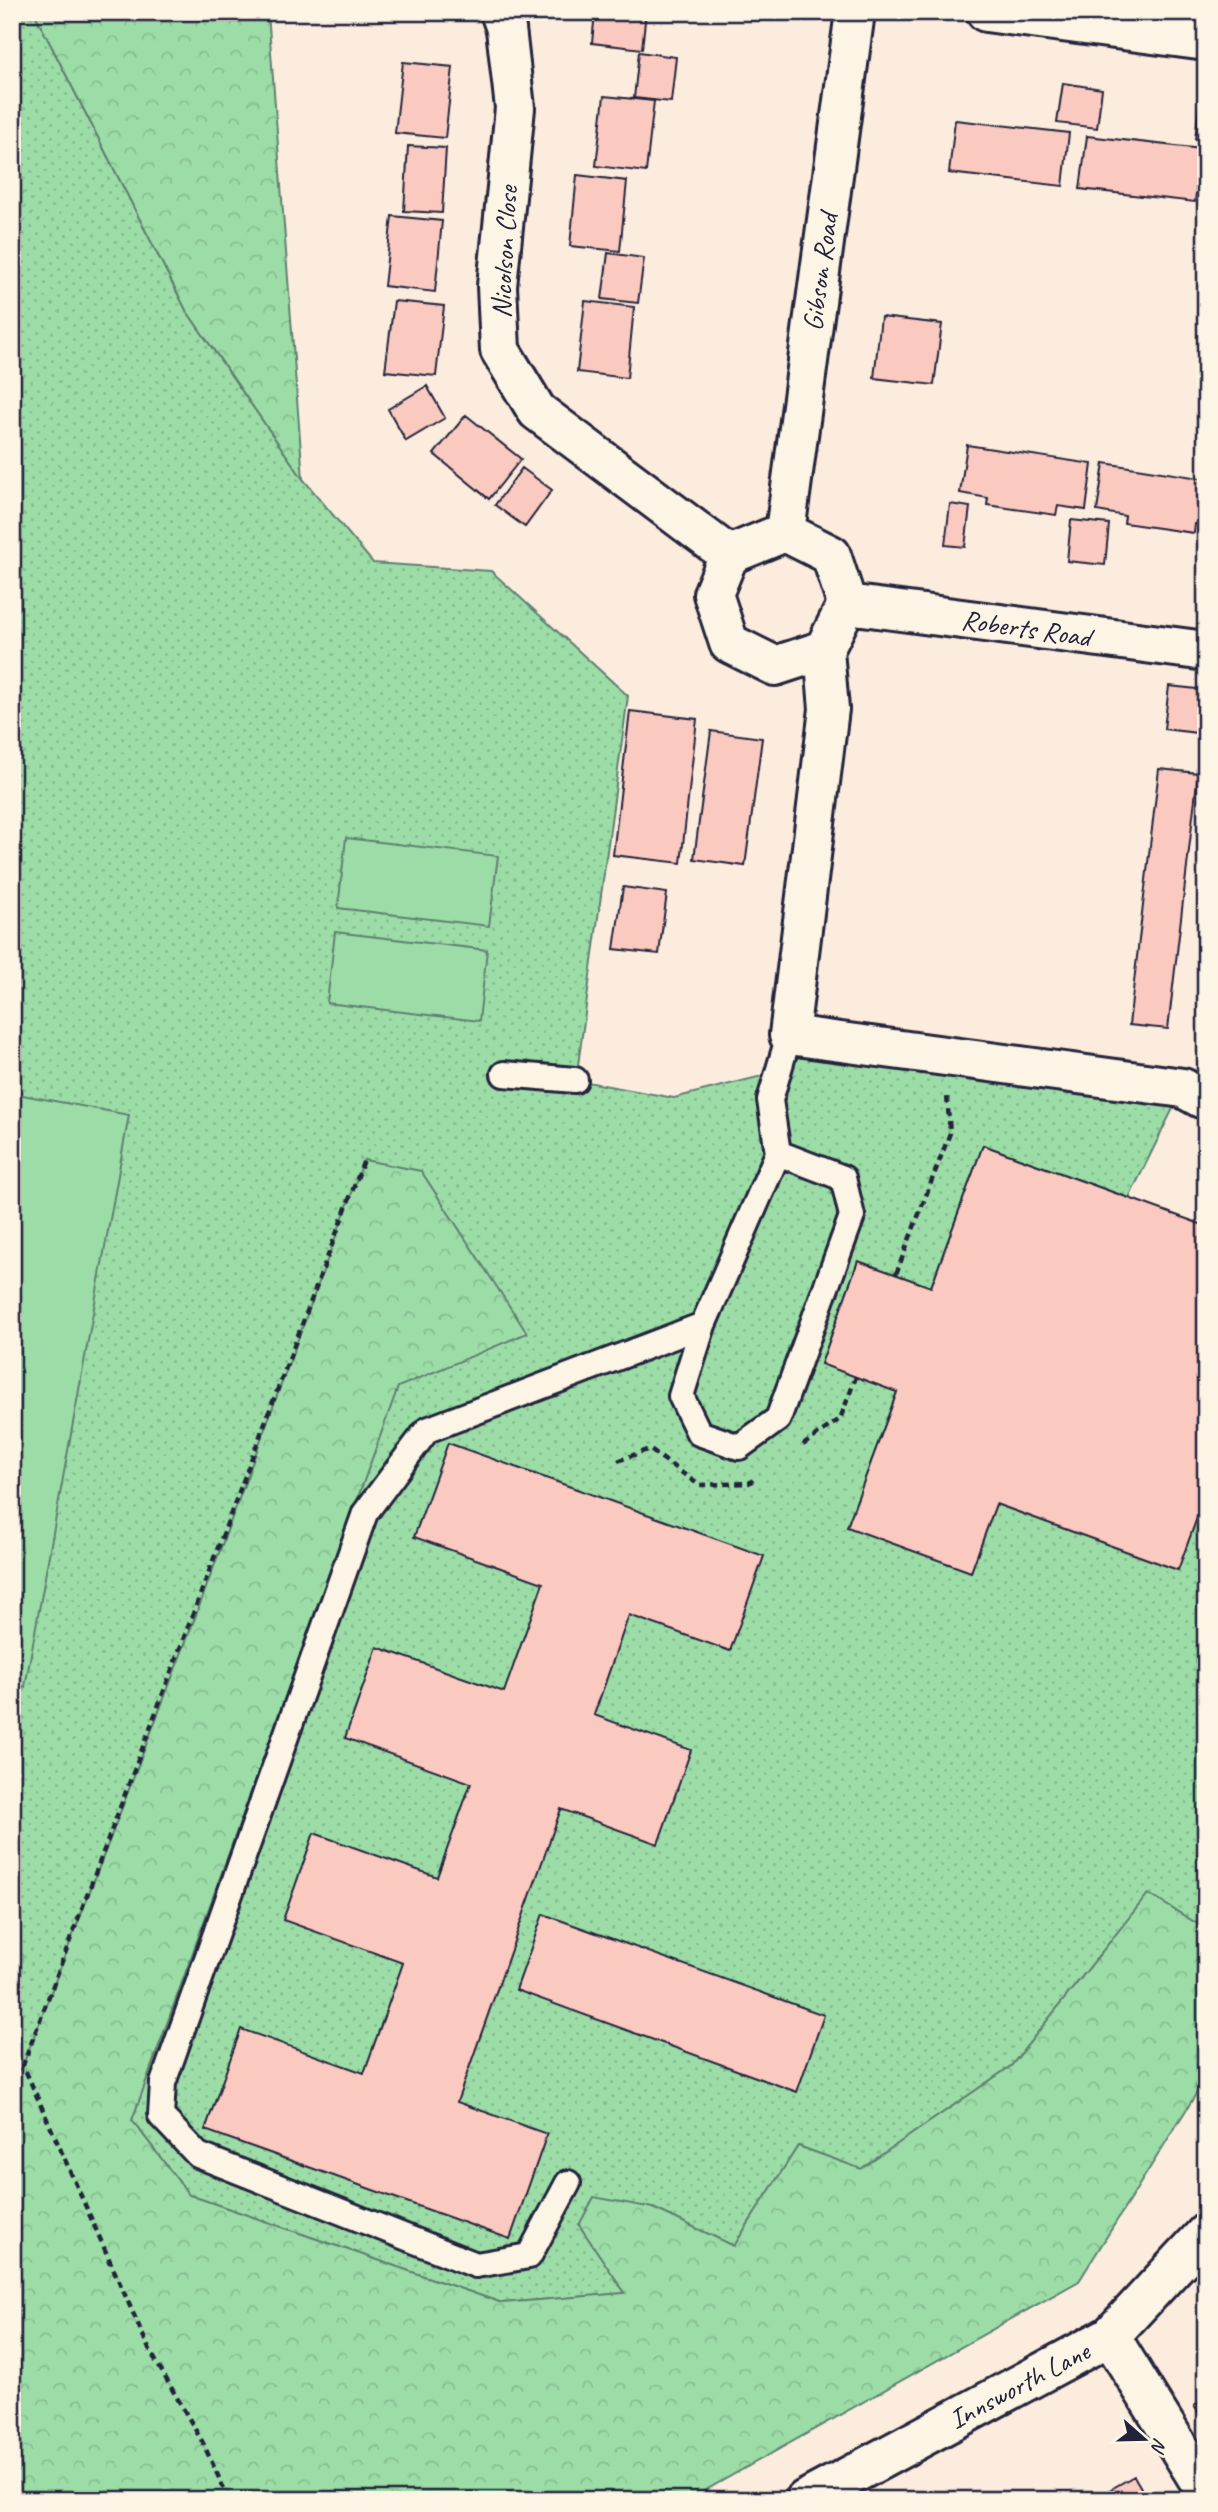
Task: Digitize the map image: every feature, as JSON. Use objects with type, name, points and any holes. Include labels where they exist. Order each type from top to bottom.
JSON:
[{"type":"street","name":"Nicolson Close","points":[[500,12],[506,29],[515,108],[497,286],[500,350],[537,411],[729,555]]},
{"type":"street","name":"Gibson Road","points":[[785,532],[855,12]]},
{"type":"street","points":[[986,12],[1206,41]]},
{"type":"street","points":[[824,650],[775,666],[729,643],[713,594],[729,555],[785,532],[831,555],[847,604],[824,650],[829,709],[789,1035],[1183,1088],[1204,1100]]},
{"type":"street","name":"Roberts Road","points":[[847,604],[1206,651]]},
{"type":"street","name":"Innsworth Lane","points":[[805,2500],[1110,2336],[1206,2233]]},
{"type":"street","points":[[1110,2336],[1206,2492]]},
{"type":"lane","points":[[778,1153],[843,1178],[852,1216],[778,1419],[739,1447],[699,1433],[681,1396],[703,1325],[778,1153],[770,1100],[789,1035]]},
{"type":"lane","points":[[504,1074],[575,1080]]},
{"type":"lane","points":[[568,2183],[529,2256],[476,2265],[198,2155],[161,2116],[163,2083],[365,1513],[427,1430],[703,1325]]},
{"type":"path","points":[[896,1274],[950,1133],[945,1080],[933,1054]]},
{"type":"path","points":[[229,2500],[203,2443],[149,2349],[23,2065],[364,1160]]},
{"type":"green space","points":[[12,12],[34,12],[186,310],[303,479],[373,563],[491,571],[628,696],[576,1080],[674,1098],[778,1072],[789,1035],[1183,1088],[1129,1198],[983,1145],[931,1287],[858,1261],[821,1364],[897,1392],[847,1527],[971,1572],[996,1504],[1177,1570],[1206,1493],[1206,1929],[1148,1894],[1011,2066],[861,2169],[798,2146],[734,2246],[653,2208],[579,2225],[626,2293],[502,2303],[189,2195],[132,2120],[398,1386],[527,1333],[365,1160],[195,1618],[23,2065],[12,2079]]},
{"type":"green space","points":[[34,12],[268,12],[303,479],[186,310]]},
{"type":"green space","points":[[346,838],[498,856],[489,926],[338,908]]},
{"type":"green space","points":[[335,932],[487,950],[479,1021],[327,1003]]},
{"type":"green space","points":[[12,1093],[129,1115],[25,1687],[12,1684]]},
{"type":"green space","points":[[364,1160],[421,1171],[527,1333],[398,1387],[132,2120],[189,2195],[502,2303],[625,2293],[579,2225],[594,2197],[653,2208],[734,2246],[798,2146],[861,2169],[1011,2066],[1148,1894],[1206,1929],[1206,2078],[1079,2281],[688,2500],[12,2500],[12,2079],[23,2065],[195,1618]]},
{"type":"building","points":[[595,12],[646,12],[642,49],[592,43]]},
{"type":"building","points":[[639,52],[676,57],[671,102],[634,98]]},
{"type":"building","points":[[403,62],[453,67],[445,138],[395,133]]},
{"type":"building","points":[[1063,83],[1102,89],[1097,128],[1057,123]]},
{"type":"building","points":[[604,96],[654,101],[646,172],[596,166]]},
{"type":"building","points":[[1200,100],[1206,101],[1206,140],[1195,139]]},
{"type":"building","points":[[955,120],[1069,133],[1063,186],[949,173]]},
{"type":"building","points":[[1087,136],[1201,149],[1195,202],[1080,189]]},
{"type":"building","points":[[408,146],[446,148],[442,213],[404,211]]},
{"type":"building","points":[[577,175],[627,181],[620,251],[570,246]]},
{"type":"building","points":[[392,216],[442,221],[435,292],[384,286]]},
{"type":"building","points":[[608,253],[644,258],[638,303],[602,299]]},
{"type":"building","points":[[394,301],[444,306],[436,376],[385,371]]},
{"type":"building","points":[[585,301],[634,307],[627,378],[577,372]]},
{"type":"building","points":[[881,317],[942,324],[934,385],[874,378]]},
{"type":"building","points":[[427,386],[445,418],[406,441],[388,409]]},
{"type":"building","points":[[466,415],[521,459],[489,499],[434,454]]},
{"type":"building","points":[[967,445],[1092,464],[1086,510],[1058,506],[1056,515],[987,505],[988,498],[960,493]]},
{"type":"building","points":[[1104,463],[1206,479],[1206,525],[1195,524],[1194,533],[1124,523],[1125,516],[1097,511]]},
{"type":"building","points":[[522,468],[552,490],[525,527],[495,505]]},
{"type":"building","points":[[950,504],[970,507],[965,547],[945,545]]},
{"type":"building","points":[[1071,520],[1109,524],[1105,565],[1067,561]]},
{"type":"building","points":[[1169,686],[1206,690],[1206,734],[1164,729]]},
{"type":"building","points":[[630,711],[697,719],[681,863],[613,855]]},
{"type":"building","points":[[711,731],[762,738],[745,866],[694,859]]},
{"type":"building","points":[[1159,769],[1198,773],[1168,1029],[1129,1025]]},
{"type":"building","points":[[623,887],[667,893],[659,954],[614,949]]},
{"type":"building","points":[[983,1145],[1206,1226],[1206,1493],[1178,1570],[996,1504],[971,1572],[847,1527],[897,1392],[821,1364],[858,1261],[931,1287]]},
{"type":"building","points":[[448,1443],[764,1556],[730,1651],[629,1615],[594,1715],[691,1750],[658,1844],[561,1809],[457,2102],[547,2134],[510,2239],[205,2130],[241,2029],[364,2073],[403,1963],[283,1920],[314,1833],[437,1877],[471,1783],[345,1738],[377,1647],[504,1692],[543,1583],[414,1537]]},
{"type":"building","points":[[543,1914],[824,2015],[797,2092],[516,1990]]},
{"type":"building","points":[[1206,2399],[1206,2424],[1194,2406]]},
{"type":"building","points":[[1134,2476],[1148,2500],[1092,2500]]}]
